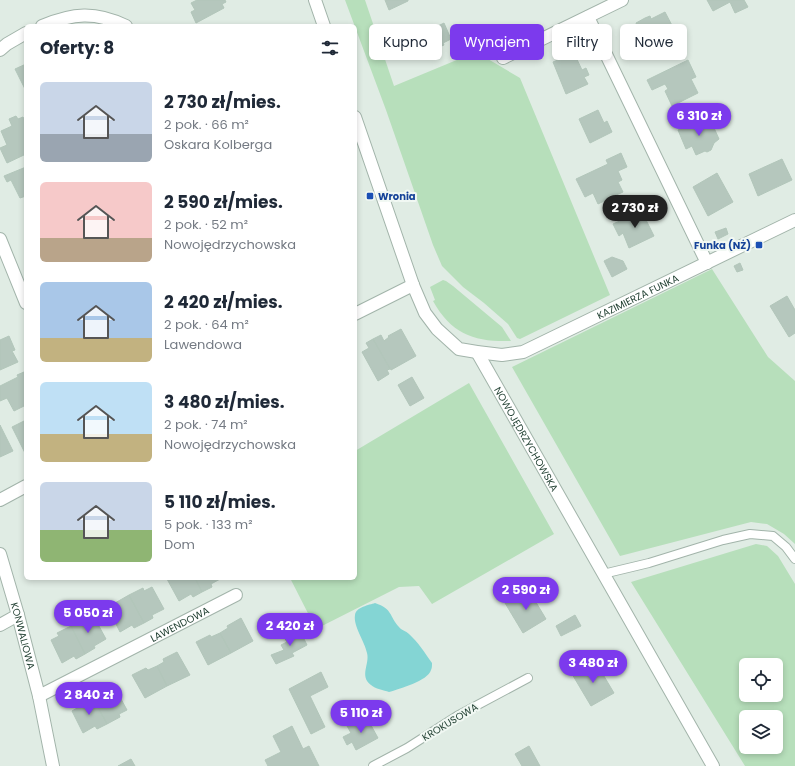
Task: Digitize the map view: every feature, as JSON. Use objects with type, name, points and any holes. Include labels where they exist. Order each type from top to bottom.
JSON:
[{"type":"street","points":[[315,0],[323,24]]},
{"type":"street","points":[[544,38],[622,0]]},
{"type":"street","points":[[47,24],[66,17],[91,15],[121,24]]},
{"type":"street","points":[[588,17],[707,263]]},
{"type":"street","points":[[0,50],[24,34]]},
{"type":"street","points":[[357,123],[413,285],[425,313],[437,329],[459,349],[477,352]]},
{"type":"street","name":"KAZIMIERZA FUNKA","points":[[477,352],[502,355],[523,352],[795,220]]},
{"type":"street","points":[[0,239],[24,298]]},
{"type":"street","points":[[357,313],[413,285]]},
{"type":"street","name":"NOWOJĘDRZYCHOWSKA","points":[[477,352],[713,766]]},
{"type":"street","points":[[0,500],[24,487]]},
{"type":"street","name":"KONWALIOWA","points":[[0,554],[18,614],[39,696],[53,766]]},
{"type":"street","name":"LAWENDOWA","points":[[39,696],[236,595]]},
{"type":"street","points":[[0,625],[18,614]]},
{"type":"lane","points":[[603,574],[649,563],[723,540],[750,534],[773,536],[786,547],[795,559]]},
{"type":"lane","name":"KROKUSOWA","points":[[373,766],[407,748],[457,716],[528,678]]},
{"type":"green space","points":[[345,0],[365,0],[373,24],[369,24],[369,60],[385,60],[394,86],[457,60],[490,60],[520,78],[610,295],[520,339],[517,338],[508,324],[463,287],[442,266],[433,245],[357,32],[357,24],[354,24]]},
{"type":"green space","points":[[712,269],[768,357],[795,381],[795,544],[784,534],[767,524],[751,522],[620,556],[512,367]]},
{"type":"green space","points":[[443,280],[453,286],[502,327],[511,341],[476,338],[457,329],[448,322],[440,313],[433,301],[435,300],[430,287]]},
{"type":"green space","points":[[469,383],[554,534],[432,604],[419,586],[399,587],[316,629],[291,580],[357,580],[357,450]]},
{"type":"green space","points":[[756,544],[767,546],[778,556],[795,584],[795,766],[745,766],[631,582]]},
{"type":"water","points":[[375,603],[388,610],[399,627],[415,640],[432,663],[431,670],[425,678],[413,684],[389,692],[373,686],[366,678],[365,674],[368,657],[357,629],[355,615],[358,610],[363,607]]},
{"type":"building","points":[[197,0],[225,0],[226,2],[222,4],[224,8],[196,23],[191,12],[195,10],[191,3]]},
{"type":"building","points":[[385,0],[408,0],[408,1],[389,10]]},
{"type":"building","points":[[707,0],[744,0],[748,7],[735,13],[730,2],[713,11]]},
{"type":"building","points":[[665,12],[671,24],[636,23],[650,16],[651,19]]},
{"type":"building","points":[[444,23],[450,40],[443,43],[444,45],[442,46],[442,24]]},
{"type":"building","points":[[558,60],[577,60],[582,70],[586,68],[589,75],[584,77],[588,84],[566,94],[553,62]]},
{"type":"building","points":[[688,60],[696,77],[691,79],[698,93],[672,106],[665,91],[668,89],[665,84],[652,90],[647,80]]},
{"type":"building","points":[[24,65],[24,87],[15,69]]},
{"type":"building","points":[[598,110],[604,123],[607,121],[612,132],[590,143],[579,119]]},
{"type":"building","points":[[16,116],[18,119],[23,117],[24,119],[24,155],[7,163],[0,148],[7,145],[1,131],[12,126],[9,119]]},
{"type":"building","points":[[710,119],[719,139],[714,143],[711,150],[696,155],[692,146],[686,149],[678,130],[700,121],[701,123]]},
{"type":"building","points":[[621,153],[627,167],[618,171],[622,180],[618,182],[623,192],[614,196],[613,200],[610,202],[606,200],[598,204],[593,193],[585,197],[576,179],[608,164],[606,160]]},
{"type":"building","points":[[782,159],[792,180],[758,196],[749,174]]},
{"type":"building","points":[[24,168],[24,197],[20,198],[11,180],[7,182],[4,176]]},
{"type":"building","points":[[717,173],[733,202],[708,216],[693,187]]},
{"type":"building","points":[[644,210],[649,219],[646,220],[654,236],[629,248],[623,233],[619,236],[613,224]]},
{"type":"building","points":[[726,228],[728,234],[718,239],[715,232]]},
{"type":"building","points":[[612,257],[623,261],[627,269],[612,277],[604,261]]},
{"type":"building","points":[[740,263],[743,270],[737,272],[734,266]]},
{"type":"building","points":[[787,296],[795,310],[795,333],[789,337],[770,306]]},
{"type":"building","points":[[401,329],[416,356],[391,370],[373,339],[381,335],[384,341],[389,337],[388,336]]},
{"type":"building","points":[[9,336],[15,350],[12,351],[18,362],[0,370],[0,340]]},
{"type":"building","points":[[373,339],[390,369],[387,370],[389,374],[378,381],[362,352],[369,348],[366,343]]},
{"type":"building","points":[[24,372],[24,406],[14,411],[7,398],[0,401],[0,386],[18,377],[17,375]]},
{"type":"building","points":[[412,377],[424,398],[410,406],[398,385]]},
{"type":"building","points":[[24,421],[24,451],[12,427]]},
{"type":"building","points":[[0,425],[13,451],[0,457]]},
{"type":"building","points":[[168,580],[196,580],[202,592],[193,597],[191,594],[179,601]]},
{"type":"building","points":[[196,580],[218,580],[211,584],[212,587],[202,592]]},
{"type":"building","points":[[152,587],[164,609],[152,615],[153,618],[144,623],[129,595],[143,588],[144,591]]},
{"type":"building","points":[[528,589],[546,619],[523,633],[505,603]]},
{"type":"building","points":[[129,595],[144,623],[134,628],[132,625],[120,632],[109,610],[117,605],[115,603]]},
{"type":"building","points":[[575,615],[581,626],[561,636],[556,626]]},
{"type":"building","points":[[94,617],[106,639],[94,646],[95,648],[85,654],[71,626],[85,619],[86,622]]},
{"type":"building","points":[[241,618],[253,641],[231,653],[220,633],[228,628],[227,626]]},
{"type":"building","points":[[71,626],[85,654],[76,659],[74,656],[62,663],[51,640],[59,636],[57,633]]},
{"type":"building","points":[[299,629],[307,645],[292,653],[294,656],[276,664],[271,655],[284,650],[281,645],[287,642],[284,637]]},
{"type":"building","points":[[220,633],[231,653],[208,665],[196,642],[210,635],[211,637]]},
{"type":"building","points":[[177,652],[190,675],[167,686],[157,666],[164,662],[163,659]]},
{"type":"building","points":[[595,661],[614,693],[591,706],[572,674]]},
{"type":"building","points":[[157,666],[167,686],[145,698],[132,675],[146,668],[148,670]]},
{"type":"building","points":[[321,672],[328,687],[310,696],[325,727],[311,734],[289,689]]},
{"type":"building","points":[[115,688],[127,710],[119,714],[120,717],[107,724],[92,696],[102,691],[103,694]]},
{"type":"building","points":[[92,696],[107,724],[97,729],[95,726],[83,733],[72,711],[84,704],[82,702]]},
{"type":"building","points":[[367,718],[378,738],[356,750],[352,742],[347,745],[343,737],[351,733],[347,726],[356,721],[358,724]]},
{"type":"building","points":[[292,726],[303,749],[309,746],[319,766],[268,766],[265,760],[281,752],[273,736]]},
{"type":"building","points":[[529,746],[540,766],[522,766],[515,754]]},
{"type":"building","points":[[131,759],[135,766],[118,766]]},
{"type":"place","name":"Wronia","points":[[370,196]]},
{"type":"place","name":"Funka (NŻ)","points":[[759,245]]}]
